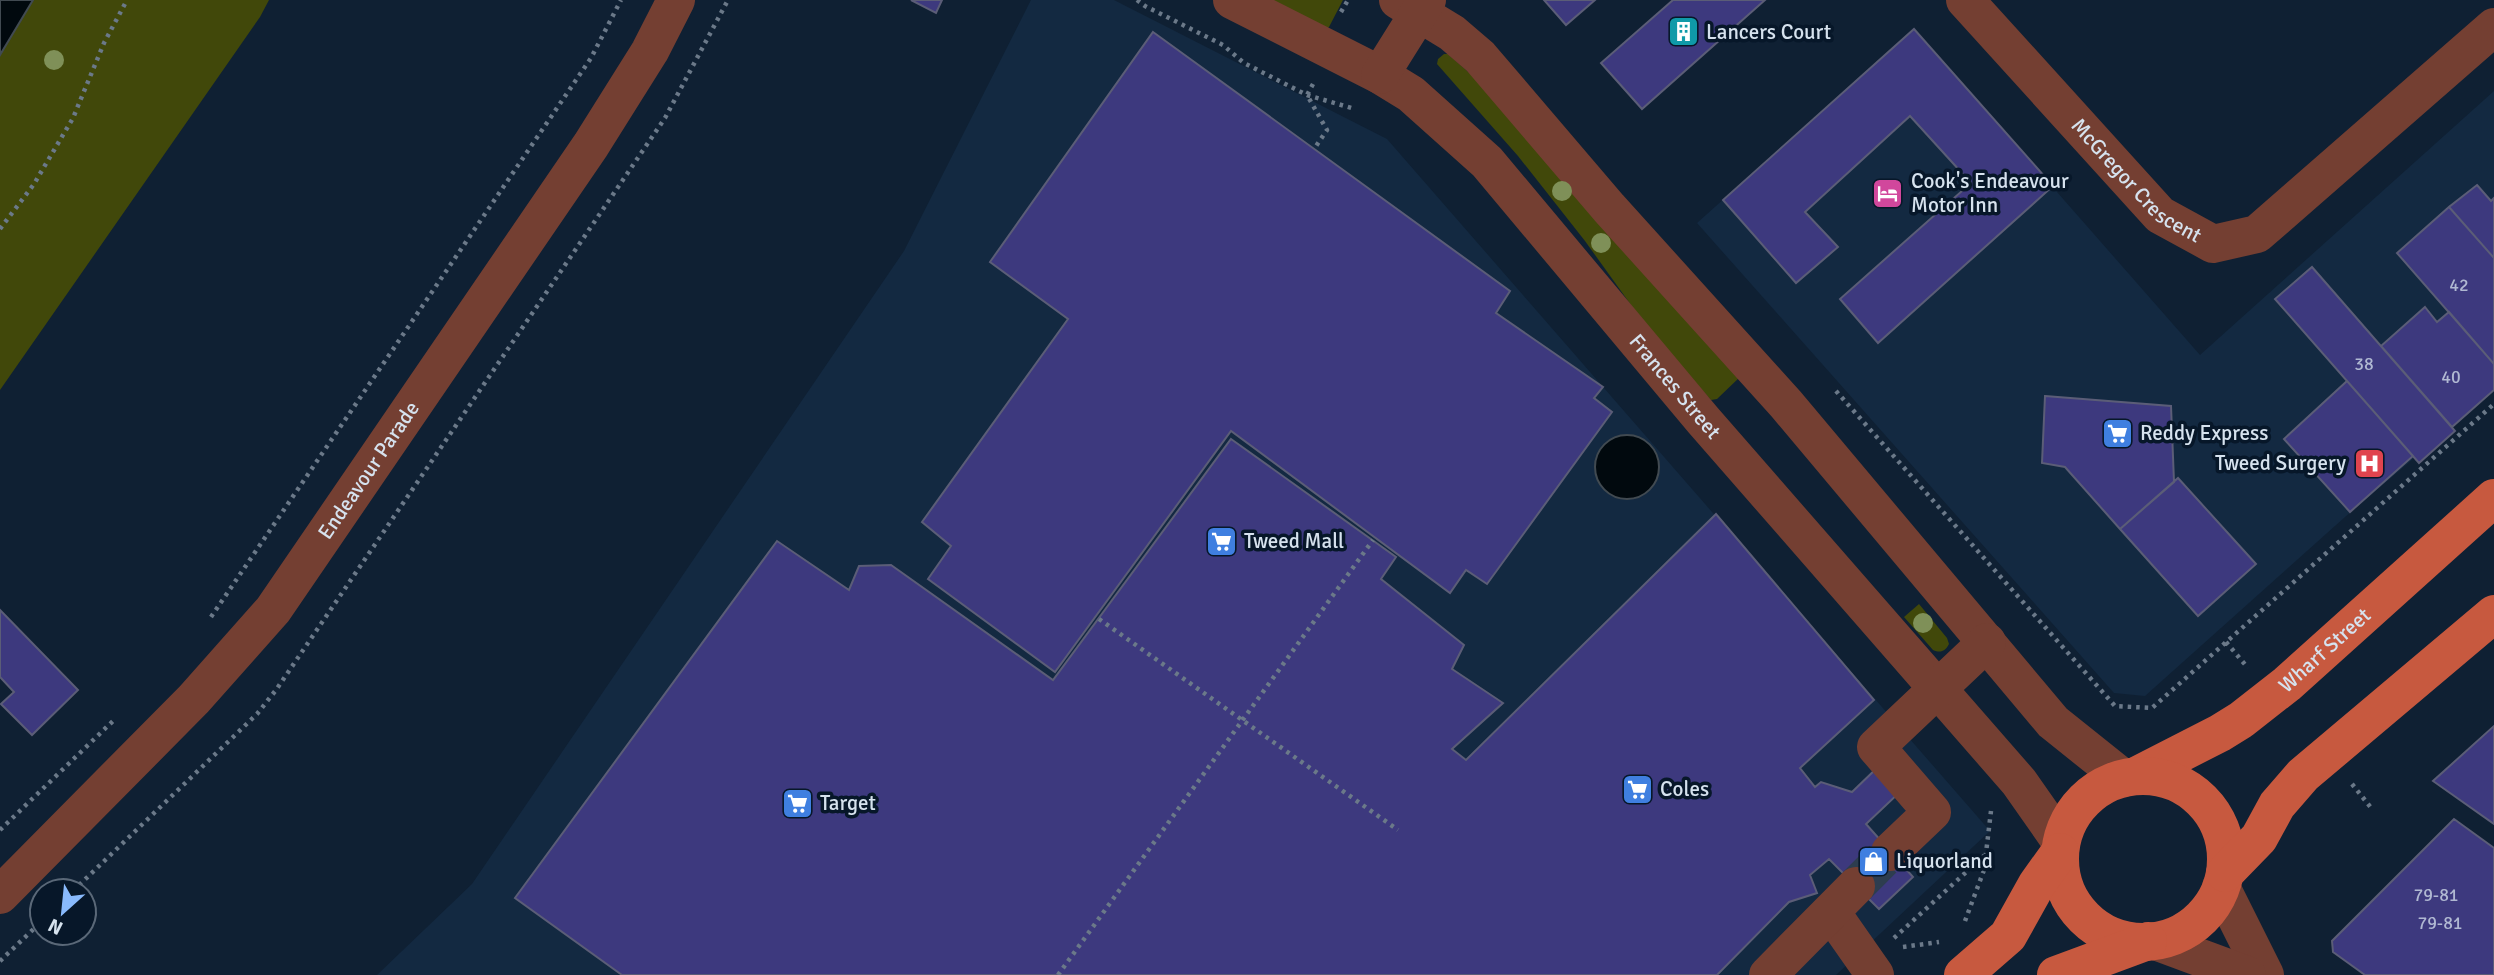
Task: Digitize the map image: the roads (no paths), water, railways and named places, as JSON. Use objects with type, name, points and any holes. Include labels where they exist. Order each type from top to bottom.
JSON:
[{"type":"main road","name":"Wharf Street","points":[[2129,777],[2241,720],[2287,684],[2494,498]]},
{"type":"main road","points":[[2056,975],[2151,941],[2177,935],[2196,923],[2211,907],[2223,880],[2259,838],[2277,805],[2303,775],[2494,614]]},
{"type":"main road","points":[[1963,975],[2008,936],[2061,847],[2069,819],[2083,801],[2101,786],[2129,777],[2161,777],[2185,787],[2204,803],[2218,824],[2225,848],[2223,880]]},
{"type":"main road","points":[[2061,847],[2062,879],[2074,905],[2094,926],[2119,938],[2151,941]]},
{"type":"street","name":"Endeavour Parade","points":[[0,895],[194,699],[273,610],[590,145],[650,51],[676,0]]},
{"type":"street","name":"Frances Street","points":[[1232,0],[1380,75],[1416,97],[1487,162],[1703,421],[2019,782],[2061,847]]},
{"type":"street","name":"McGregor Crescent","points":[[1965,0],[2160,215],[2213,244],[2257,234],[2494,27]]},
{"type":"street","points":[[1380,75],[1415,4],[1480,57],[1609,208],[1786,404],[2053,722],[2129,777]]},
{"type":"street","points":[[1890,852],[1932,811],[1876,747],[1987,642]]},
{"type":"street","points":[[2223,880],[2265,975]]},
{"type":"street","points":[[1768,975],[1844,899],[1875,975]]},
{"type":"street","points":[[2151,941],[2247,975]]},
{"type":"tunnel","points":[[1856,886],[1890,852]]},
{"type":"place","name":"Lancers Court","points":[[1683,32]]},
{"type":"place","name":"Cook's Endeavour Motor Inn","points":[[1888,193]]},
{"type":"place","name":"Reddy Express","points":[[2117,433]]},
{"type":"place","name":"Tweed Surgery","points":[[2369,463]]},
{"type":"place","name":"Tweed Mall","points":[[1221,541]]},
{"type":"place","name":"Coles","points":[[1637,789]]},
{"type":"place","name":"Target","points":[[797,803]]},
{"type":"place","name":"Liquorland","points":[[1873,861]]}]
